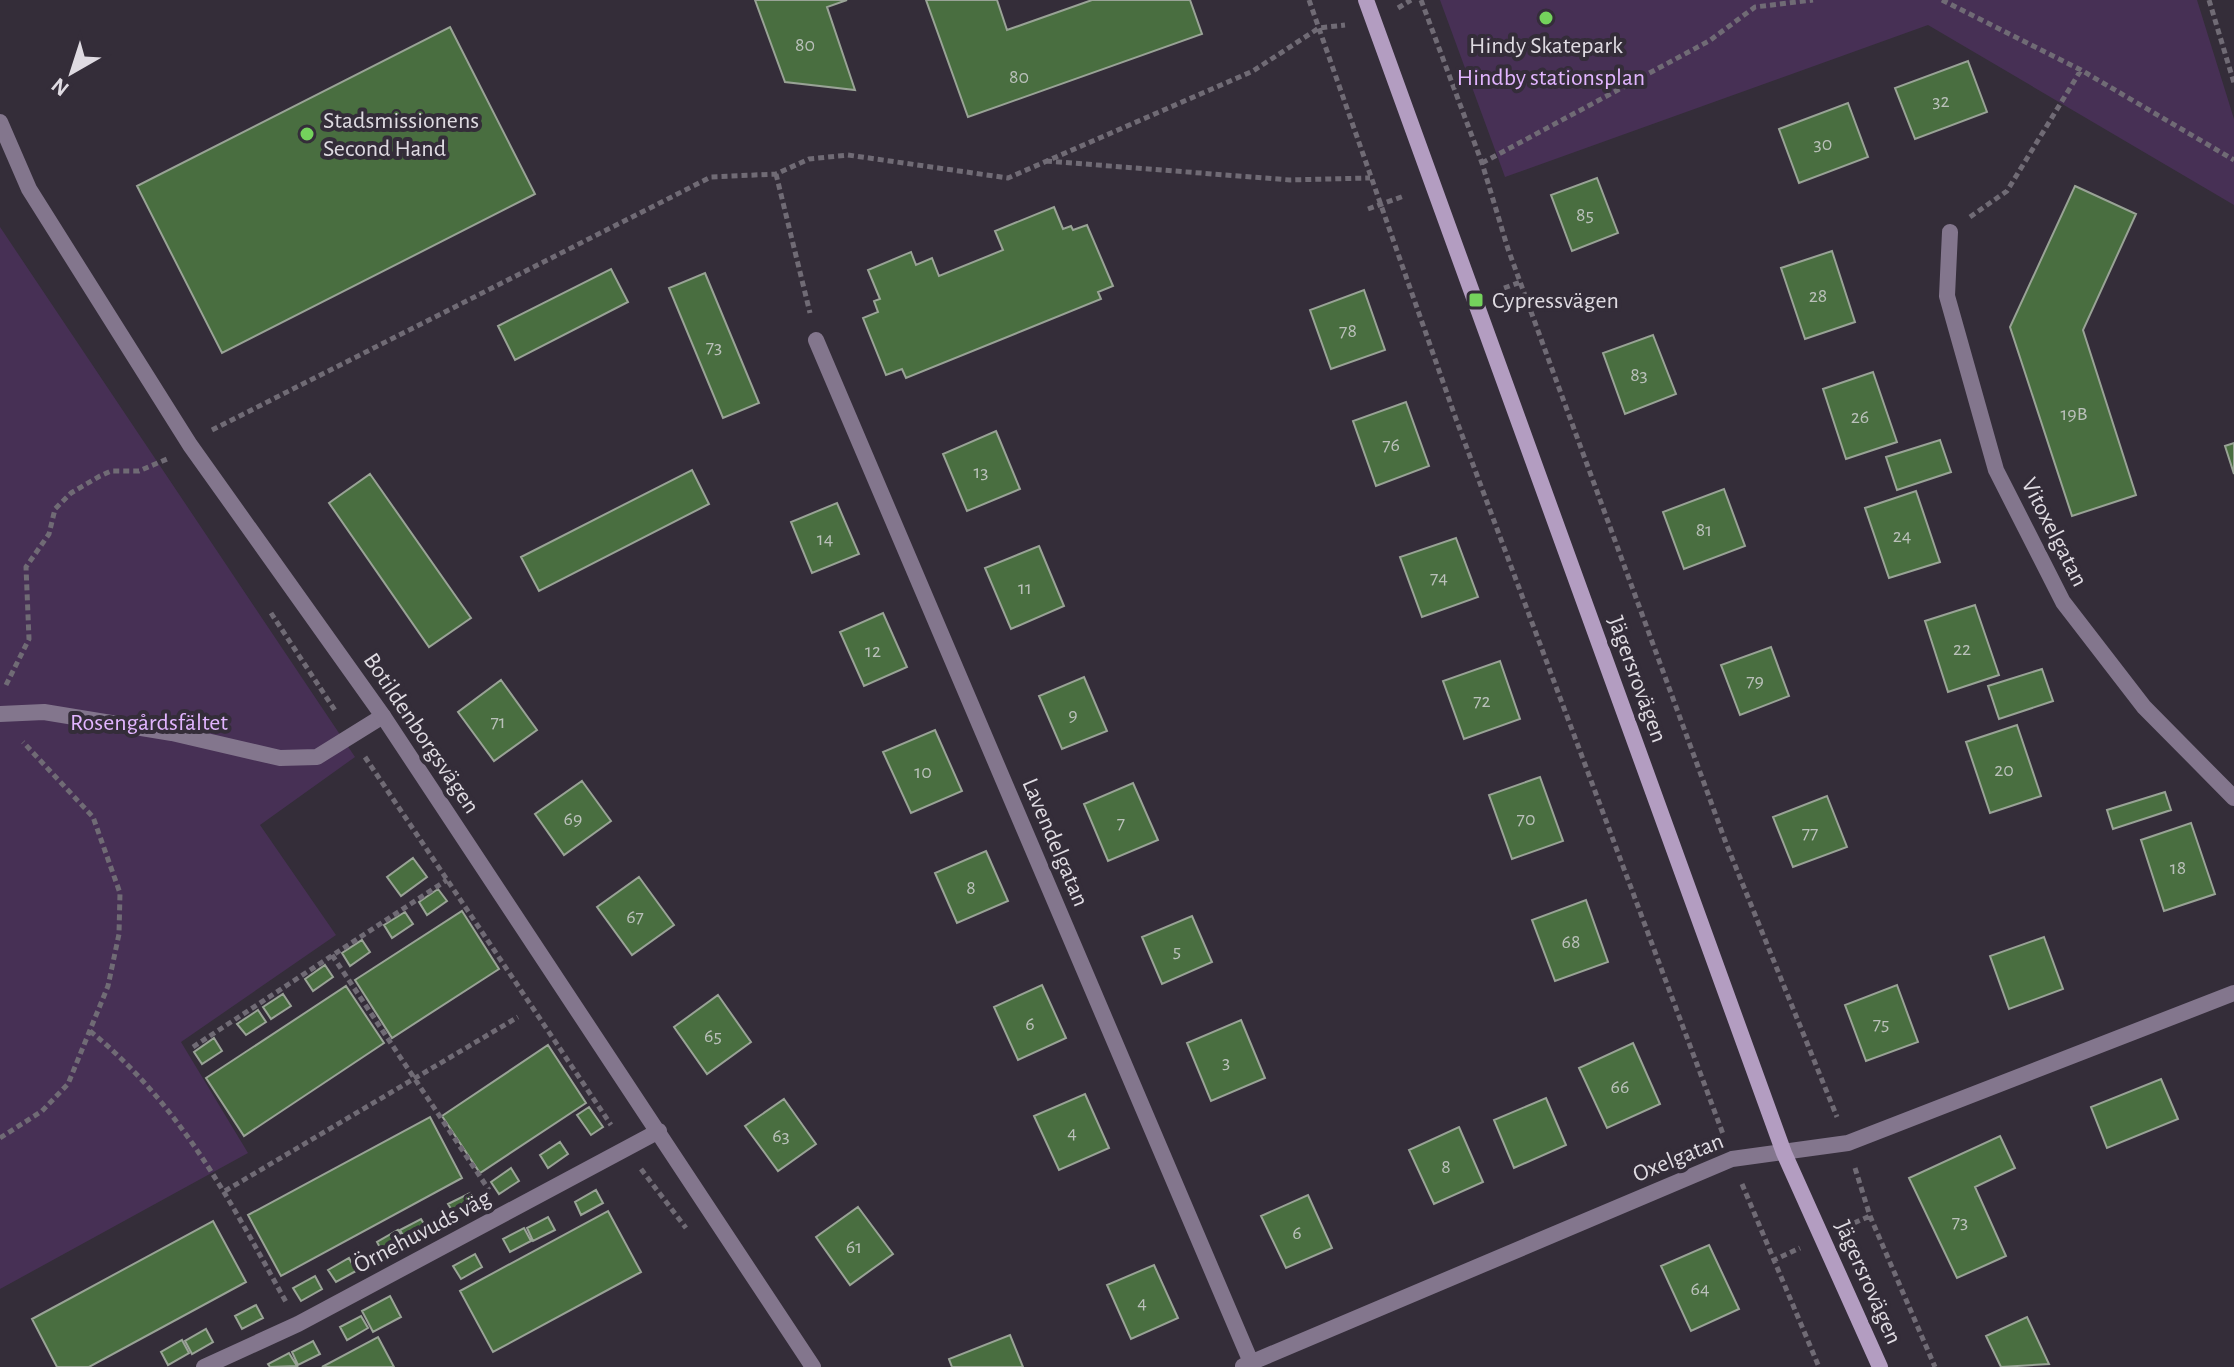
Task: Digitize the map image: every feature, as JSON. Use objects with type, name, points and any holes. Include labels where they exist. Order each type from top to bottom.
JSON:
[{"type":"street","name":"Jägersrovägen","points":[[1366,0],[1784,1153],[1880,1367]]},
{"type":"street","name":"Botildenborgsvägen","points":[[0,122],[29,189],[190,445],[383,716],[813,1367]]},
{"type":"street","name":"Vitoxelgatan","points":[[1950,232],[1947,296],[1996,470],[2063,602],[2144,707],[2234,798]]},
{"type":"street","name":"Lavendelgatan","points":[[816,340],[1249,1366]]},
{"type":"street","points":[[0,714],[44,712],[172,733],[280,758],[317,757],[383,716]]},
{"type":"street","name":"Oxelgatan","points":[[1249,1366],[1732,1159],[1848,1143],[2234,993]]},
{"type":"street","name":"Örnehuvuds väg","points":[[204,1367],[298,1324],[659,1131]]},
{"type":"path","points":[[1309,0],[1461,434],[1732,1159],[1772,1261],[1819,1367]]},
{"type":"path","points":[[1421,0],[1726,843],[1848,1143],[1870,1216],[1935,1367]]},
{"type":"path","points":[[1482,163],[1709,41],[1755,4],[1813,0]]},
{"type":"path","points":[[1942,0],[2081,70],[2234,160]]},
{"type":"path","points":[[2209,0],[2234,83]]},
{"type":"path","points":[[4,688],[29,639],[26,567],[49,534],[55,509],[61,501],[111,471],[150,468],[231,418],[451,311],[711,177],[776,174],[826,155],[848,155],[1008,178],[1253,71],[1319,28],[1375,23]]},
{"type":"path","points":[[1950,232],[2007,191],[2081,70]]},
{"type":"path","points":[[1045,161],[1290,180],[1370,178]]},
{"type":"path","points":[[776,174],[816,340]]},
{"type":"path","points":[[1368,209],[1404,196]]},
{"type":"path","points":[[1504,288],[1521,282]]},
{"type":"path","points":[[265,603],[627,1149],[680,1223]]},
{"type":"path","points":[[0,1138],[57,1098],[68,1084],[108,986],[119,934],[120,893],[93,817],[22,740]]},
{"type":"path","points":[[193,1047],[447,880]]},
{"type":"path","points":[[332,955],[505,1215]]},
{"type":"path","points":[[225,1191],[518,1017]]},
{"type":"path","points":[[90,1031],[189,1135],[225,1191],[298,1324]]},
{"type":"green space","name":"Hindby stationsplan","points":[[1440,0],[2197,0],[2234,119],[2234,205],[1928,25],[1505,177]]},
{"type":"green space","name":"Rosengårdsfältet","points":[[0,227],[355,757],[260,825],[336,935],[181,1042],[248,1153],[0,1289]]},
{"type":"building","points":[[755,0],[847,0],[827,7],[855,90],[785,82]]},
{"type":"building","points":[[926,0],[997,0],[1007,30],[1092,0],[1190,0],[1202,34],[968,117]]},
{"type":"building","points":[[450,27],[535,194],[222,353],[137,186]]},
{"type":"building","points":[[1968,61],[1987,112],[1915,139],[1895,88]]},
{"type":"building","points":[[1848,103],[1868,157],[1799,183],[1779,129]]},
{"type":"building","points":[[1597,178],[1618,233],[1572,251],[1551,195]]},
{"type":"building","points":[[2075,186],[2136,214],[2083,330],[2136,495],[2072,516],[2010,327]]},
{"type":"building","points":[[1054,207],[1063,229],[1071,226],[1073,230],[1087,225],[1113,286],[1098,292],[1101,299],[906,378],[902,369],[886,375],[863,318],[878,312],[874,301],[880,299],[868,270],[911,252],[916,265],[932,258],[939,276],[1003,250],[995,231]]},
{"type":"building","points":[[1832,251],[1855,322],[1805,339],[1781,268]]},
{"type":"building","points":[[611,269],[628,302],[515,360],[498,326]]},
{"type":"building","points":[[705,273],[759,403],[723,418],[669,288]]},
{"type":"building","points":[[1364,290],[1385,350],[1331,369],[1310,310]]},
{"type":"building","points":[[1653,335],[1676,394],[1625,414],[1603,353]]},
{"type":"building","points":[[1873,372],[1897,442],[1846,459],[1823,389]]},
{"type":"building","points":[[1406,402],[1429,466],[1376,486],[1353,421]]},
{"type":"building","points":[[996,431],[1020,489],[967,511],[943,454]]},
{"type":"building","points":[[1940,440],[1951,472],[1897,490],[1886,457]]},
{"type":"building","points":[[2234,443],[2234,474],[2225,446]]},
{"type":"building","points":[[692,470],[709,504],[539,591],[521,557]]},
{"type":"building","points":[[370,474],[471,618],[429,647],[329,503]]},
{"type":"building","points":[[1724,489],[1745,546],[1684,569],[1663,512]]},
{"type":"building","points":[[1916,491],[1940,562],[1889,578],[1865,508]]},
{"type":"building","points":[[837,503],[859,554],[812,573],[791,522]]},
{"type":"building","points":[[1456,538],[1478,597],[1422,617],[1400,557]]},
{"type":"building","points":[[1039,546],[1064,606],[1011,629],[985,568]]},
{"type":"building","points":[[1975,605],[1999,675],[1948,692],[1925,621]]},
{"type":"building","points":[[883,613],[907,667],[864,686],[840,632]]},
{"type":"building","points":[[1771,647],[1789,696],[1740,715],[1721,665]]},
{"type":"building","points":[[1500,661],[1520,719],[1464,739],[1443,681]]},
{"type":"building","points":[[2042,669],[2053,701],[1999,719],[1988,686]]},
{"type":"building","points":[[1084,677],[1107,731],[1062,749],[1039,696]]},
{"type":"building","points":[[501,680],[537,730],[494,761],[458,712]]},
{"type":"building","points":[[2017,725],[2041,796],[1990,813],[1966,742]]},
{"type":"building","points":[[935,730],[962,791],[911,813],[883,752]]},
{"type":"building","points":[[1540,777],[1563,841],[1512,859],[1489,795]]},
{"type":"building","points":[[582,781],[611,821],[564,855],[535,814]]},
{"type":"building","points":[[1133,783],[1158,840],[1108,861],[1084,804]]},
{"type":"building","points":[[2165,792],[2171,810],[2113,829],[2107,810]]},
{"type":"building","points":[[1827,796],[1847,847],[1793,867],[1773,817]]},
{"type":"building","points":[[2191,823],[2215,894],[2164,911],[2141,840]]},
{"type":"building","points":[[986,851],[1008,901],[957,923],[935,873]]},
{"type":"building","points":[[413,858],[427,877],[401,896],[387,877]]},
{"type":"building","points":[[639,877],[674,925],[632,955],[597,907]]},
{"type":"building","points":[[438,889],[447,901],[427,915],[419,902]]},
{"type":"building","points":[[1586,900],[1608,962],[1555,981],[1532,920]]},
{"type":"building","points":[[462,911],[499,969],[392,1038],[355,980]]},
{"type":"building","points":[[405,912],[413,924],[392,938],[384,925]]},
{"type":"building","points":[[1192,916],[1212,962],[1162,984],[1142,937]]},
{"type":"building","points":[[2044,937],[2063,989],[2009,1009],[1990,956]]},
{"type":"building","points":[[362,940],[370,952],[350,966],[342,953]]},
{"type":"building","points":[[325,965],[333,977],[313,991],[305,979]]},
{"type":"building","points":[[1042,985],[1066,1038],[1018,1060],[994,1007]]},
{"type":"building","points":[[1897,985],[1918,1042],[1866,1061],[1845,1005]]},
{"type":"building","points":[[346,986],[384,1043],[244,1136],[206,1078]]},
{"type":"building","points":[[283,994],[291,1006],[271,1019],[263,1007]]},
{"type":"building","points":[[718,995],[751,1042],[707,1074],[674,1027]]},
{"type":"building","points":[[258,1010],[266,1022],[246,1035],[237,1024]]},
{"type":"building","points":[[1241,1020],[1265,1078],[1211,1101],[1187,1043]]},
{"type":"building","points":[[214,1038],[222,1051],[202,1064],[194,1052]]},
{"type":"building","points":[[1633,1043],[1660,1104],[1607,1128],[1579,1068]]},
{"type":"building","points":[[548,1045],[586,1103],[480,1173],[442,1116]]},
{"type":"building","points":[[2161,1079],[2178,1119],[2107,1148],[2091,1107]]},
{"type":"building","points":[[1085,1094],[1109,1148],[1059,1170],[1034,1116]]},
{"type":"building","points":[[1546,1098],[1566,1145],[1514,1168],[1494,1120]]},
{"type":"building","points":[[784,1099],[816,1144],[778,1171],[745,1126]]},
{"type":"building","points":[[589,1107],[603,1127],[591,1135],[577,1115]]},
{"type":"building","points":[[430,1117],[462,1178],[281,1276],[248,1215]]},
{"type":"building","points":[[1459,1127],[1483,1182],[1434,1204],[1409,1150]]},
{"type":"building","points":[[2000,1136],[2015,1168],[1975,1187],[2006,1256],[1957,1278],[1909,1178]]},
{"type":"building","points":[[560,1142],[568,1154],[548,1168],[540,1155]]},
{"type":"building","points":[[511,1168],[519,1181],[499,1194],[491,1182]]},
{"type":"building","points":[[596,1190],[603,1203],[581,1215],[575,1202]]},
{"type":"building","points":[[470,1193],[477,1206],[456,1217],[448,1204]]},
{"type":"building","points":[[1308,1195],[1332,1248],[1286,1268],[1261,1216]]},
{"type":"building","points":[[858,1207],[893,1254],[850,1285],[816,1237]]},
{"type":"building","points":[[608,1211],[641,1272],[493,1352],[460,1291]]},
{"type":"building","points":[[548,1217],[555,1230],[533,1241],[527,1228]]},
{"type":"building","points":[[421,1219],[428,1231],[407,1243],[400,1230]]},
{"type":"building","points":[[213,1221],[246,1282],[89,1367],[57,1367],[32,1319]]},
{"type":"building","points":[[524,1228],[531,1241],[510,1252],[503,1239]]},
{"type":"building","points":[[398,1230],[405,1243],[384,1255],[377,1242]]},
{"type":"building","points":[[1709,1245],[1739,1309],[1691,1331],[1661,1266]]},
{"type":"building","points":[[475,1254],[482,1267],[461,1279],[453,1266]]},
{"type":"building","points":[[349,1258],[356,1271],[336,1282],[328,1270]]},
{"type":"building","points":[[1154,1265],[1178,1318],[1131,1339],[1107,1285]]},
{"type":"building","points":[[315,1276],[322,1289],[301,1301],[293,1288]]},
{"type":"building","points":[[390,1296],[401,1317],[373,1332],[362,1311]]},
{"type":"building","points":[[256,1305],[263,1318],[242,1329],[235,1316]]},
{"type":"building","points":[[361,1316],[368,1328],[347,1340],[340,1327]]},
{"type":"building","points":[[2027,1317],[2049,1364],[2001,1367],[1986,1336]]},
{"type":"building","points":[[206,1329],[213,1342],[192,1354],[185,1341]]},
{"type":"building","points":[[1010,1335],[1023,1367],[952,1367],[949,1359]]},
{"type":"building","points":[[378,1337],[394,1367],[322,1367]]},
{"type":"building","points":[[182,1340],[189,1353],[168,1365],[161,1352]]},
{"type":"building","points":[[313,1341],[320,1354],[298,1365],[292,1352]]},
{"type":"building","points":[[289,1353],[297,1366],[270,1367],[268,1364]]},
{"type":"place","name":"Hindy Skatepark","points":[[1546,18]]},
{"type":"place","name":"Stadsmissionens Second Hand","points":[[307,134]]},
{"type":"place","name":"Cypressvägen","points":[[1476,300]]}]
